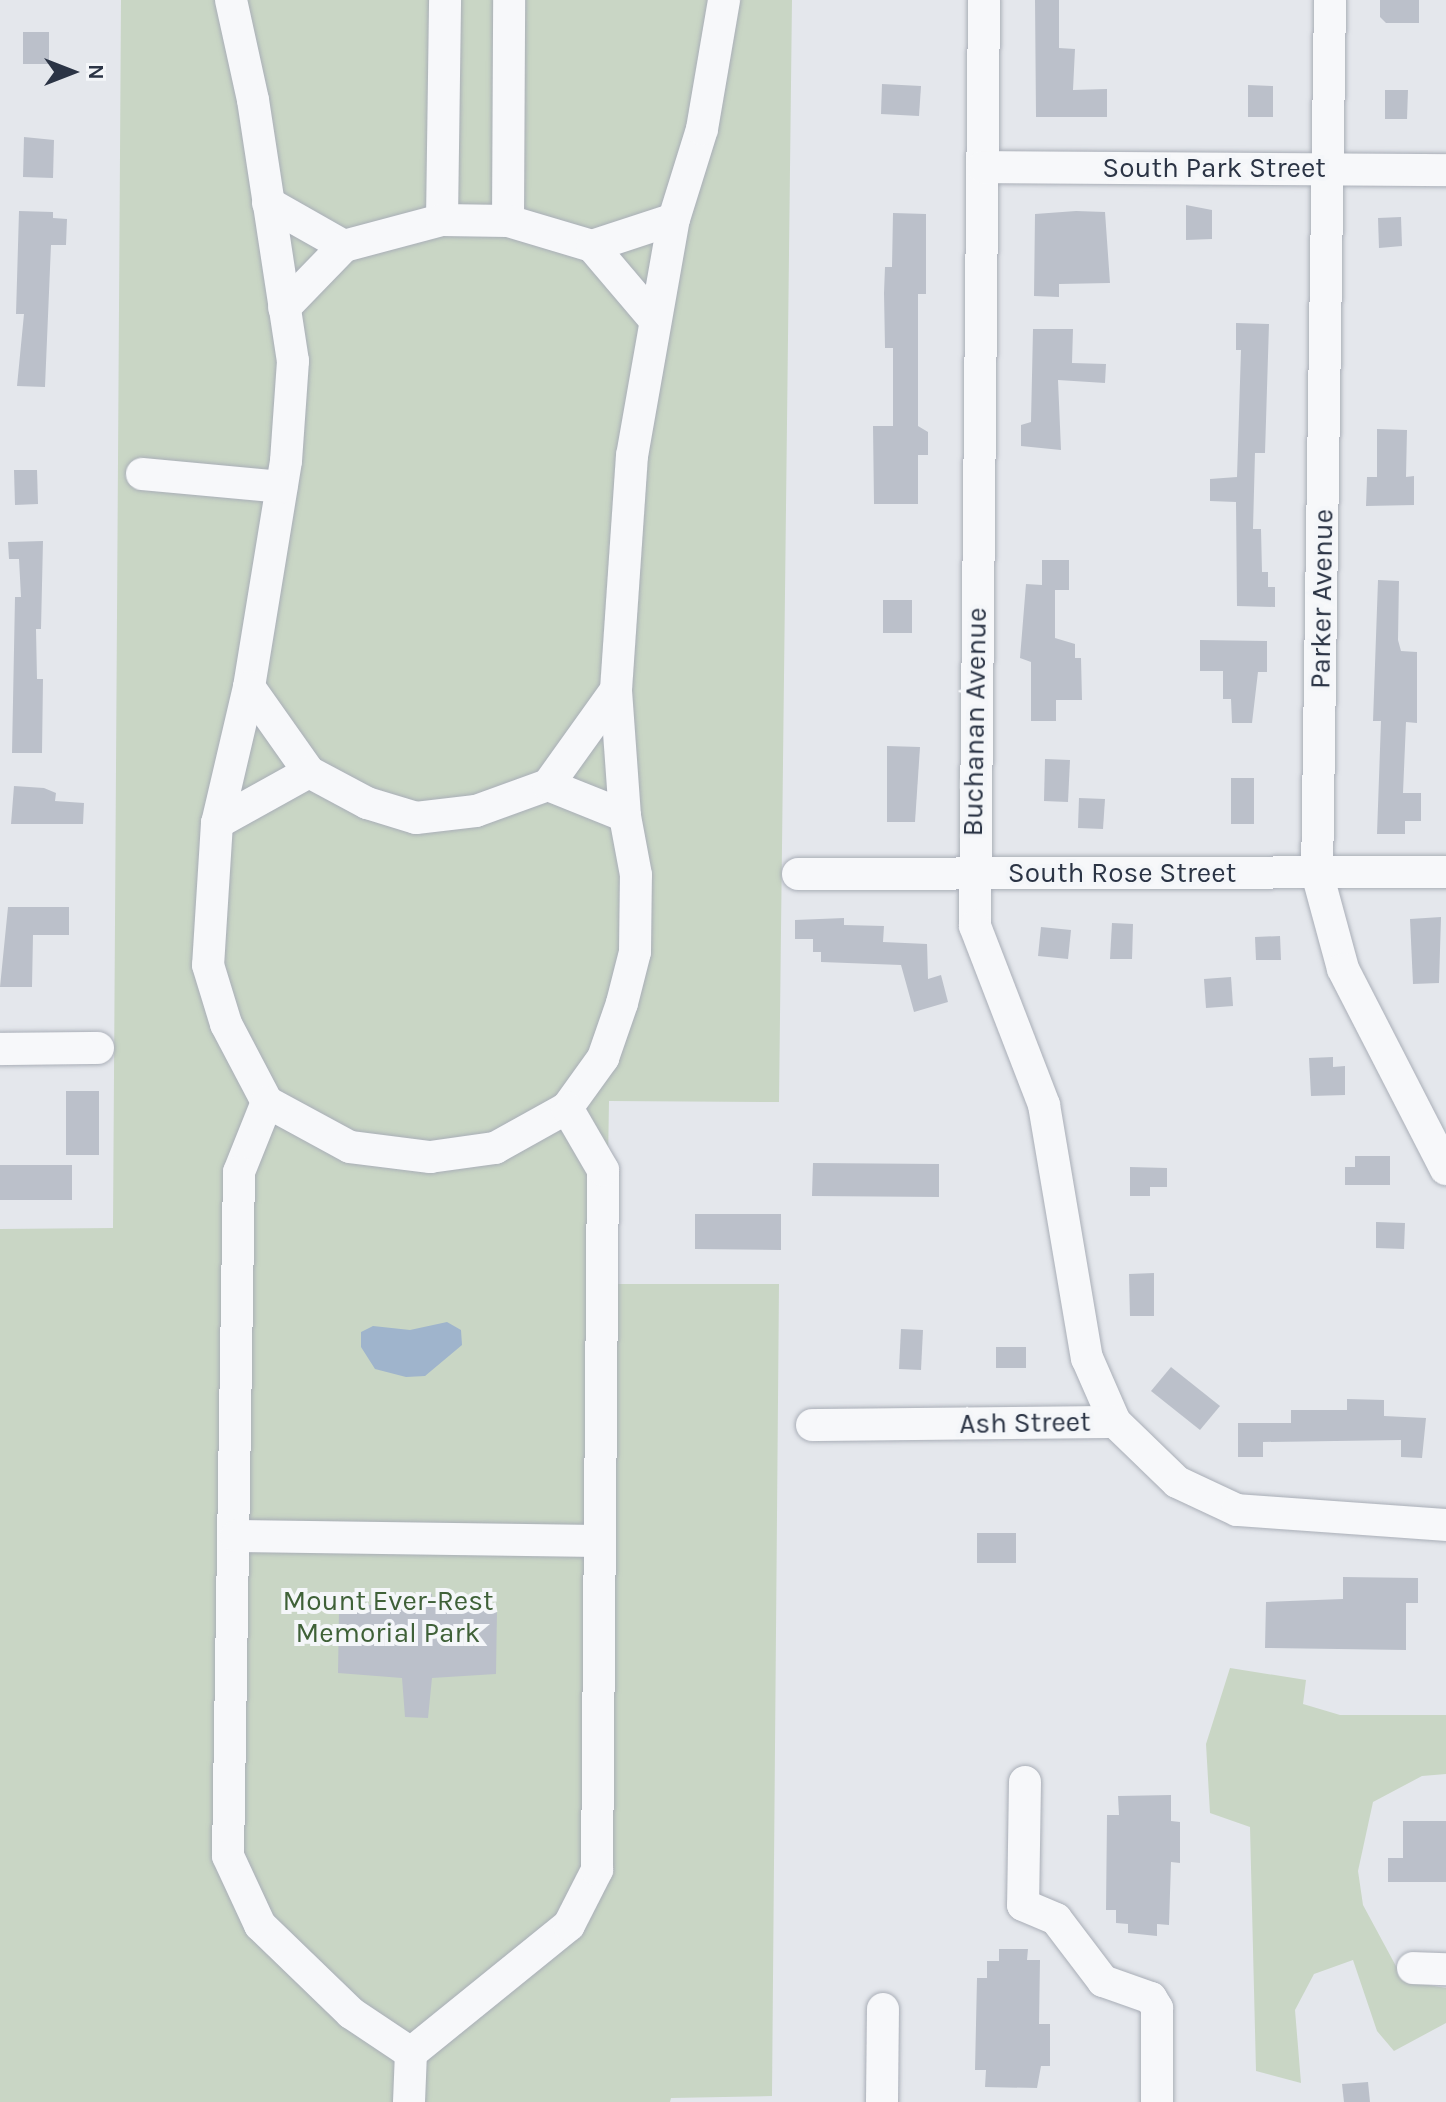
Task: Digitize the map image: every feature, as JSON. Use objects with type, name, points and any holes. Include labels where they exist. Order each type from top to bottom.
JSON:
[{"type":"street","points":[[231,0],[293,361],[281,487],[249,687],[217,823],[208,965],[226,1024],[267,1102],[350,1147],[430,1157],[495,1148],[567,1108],[603,1058],[635,952],[636,875],[625,816],[616,690],[632,456],[674,219],[702,129],[724,0]]},
{"type":"street","points":[[442,220],[445,0]]},
{"type":"street","points":[[508,221],[509,0]]},
{"type":"street","name":"Buchanan Avenue","points":[[984,0],[973,873],[975,926],[1044,1105],[1087,1358],[1115,1422]]},
{"type":"street","name":"Parker Avenue","points":[[1330,0],[1317,873],[1343,969],[1446,1169]]},
{"type":"street","name":"South Park Street","points":[[983,167],[1446,170]]},
{"type":"street","points":[[268,203],[344,246]]},
{"type":"street","points":[[592,246],[674,219]]},
{"type":"street","points":[[284,308],[344,246],[442,220],[508,221],[592,246],[654,319]]},
{"type":"street","points":[[142,474],[281,487]]},
{"type":"street","points":[[249,687],[309,772],[367,803],[416,818],[476,811],[548,785],[616,690]]},
{"type":"street","points":[[217,823],[309,772]]},
{"type":"street","points":[[548,785],[625,816]]},
{"type":"street","name":"South Rose Street","points":[[798,874],[1446,872]]},
{"type":"street","points":[[0,1049],[98,1048]]},
{"type":"street","points":[[267,1102],[239,1172],[236,1536],[228,1856],[260,1925],[351,2013],[411,2053]]},
{"type":"street","points":[[409,2102],[411,2053],[569,1925],[597,1870],[603,1170],[567,1108]]},
{"type":"street","name":"Ash Street","points":[[812,1425],[1115,1422],[1143,1455],[1177,1482],[1237,1510],[1446,1525]]},
{"type":"street","points":[[236,1536],[600,1541]]},
{"type":"street","points":[[1025,1782],[1023,1905],[1056,1919],[1103,1981],[1151,1998],[1157,2008],[1157,2102]]},
{"type":"street","points":[[1413,1968],[1446,1969]]},
{"type":"street","points":[[882,2102],[883,2009]]},
{"type":"green space","name":"Mount Ever-Rest Memorial Park","points":[[121,0],[792,0],[779,1102],[609,1101],[606,1284],[779,1284],[772,2096],[671,2098],[670,2102],[0,2102],[0,1229],[113,1228]]},
{"type":"green space","points":[[1230,1668],[1306,1680],[1303,1704],[1340,1715],[1446,1715],[1446,1774],[1422,1776],[1373,1802],[1358,1871],[1363,1905],[1404,1981],[1446,1988],[1446,2023],[1394,2051],[1377,2031],[1353,1960],[1314,1974],[1295,2010],[1301,2083],[1256,2071],[1250,1827],[1210,1813],[1206,1744]]},
{"type":"water","points":[[447,1322],[461,1330],[462,1345],[425,1376],[406,1377],[375,1369],[361,1347],[361,1332],[373,1326],[410,1330]]},
{"type":"building","points":[[1035,0],[1059,0],[1059,48],[1075,49],[1073,90],[1107,89],[1107,117],[1036,117]]},
{"type":"building","points":[[1380,0],[1419,0],[1419,23],[1386,23],[1380,17]]},
{"type":"building","points":[[23,32],[49,32],[49,64],[23,64]]},
{"type":"building","points":[[882,84],[921,86],[919,116],[881,114]]},
{"type":"building","points":[[1248,85],[1273,86],[1273,117],[1248,117]]},
{"type":"building","points":[[1385,90],[1408,90],[1407,119],[1385,119]]},
{"type":"building","points":[[24,137],[54,140],[53,178],[23,177]]},
{"type":"building","points":[[1186,205],[1212,210],[1212,239],[1186,240]]},
{"type":"building","points":[[19,211],[53,212],[53,218],[67,219],[66,245],[51,245],[45,387],[17,386],[24,314],[16,314]]},
{"type":"building","points":[[1105,212],[1110,283],[1059,284],[1059,297],[1034,296],[1035,214]]},
{"type":"building","points":[[893,213],[926,214],[926,294],[918,294],[918,426],[928,432],[928,455],[918,455],[918,504],[874,504],[873,426],[893,426],[893,348],[885,348],[884,293],[885,267],[892,267]]},
{"type":"building","points":[[1401,217],[1402,246],[1379,248],[1378,218]]},
{"type":"building","points":[[1236,323],[1269,324],[1265,453],[1255,453],[1253,529],[1261,529],[1262,572],[1268,572],[1268,587],[1275,587],[1275,607],[1237,606],[1236,502],[1210,501],[1210,479],[1237,477],[1241,350],[1236,350]]},
{"type":"building","points":[[1033,329],[1073,329],[1072,363],[1106,364],[1105,383],[1058,380],[1061,450],[1021,446],[1021,425],[1031,422]]},
{"type":"building","points":[[1377,429],[1407,430],[1406,477],[1414,476],[1414,505],[1366,506],[1367,477],[1377,477]]},
{"type":"building","points":[[14,470],[37,470],[38,504],[15,505]]},
{"type":"building","points":[[43,541],[41,629],[36,629],[37,679],[43,679],[42,753],[12,753],[15,597],[21,597],[19,559],[9,559],[8,542]]},
{"type":"building","points":[[1042,560],[1069,560],[1069,590],[1055,590],[1055,638],[1075,644],[1075,658],[1081,658],[1082,700],[1056,700],[1056,721],[1031,721],[1031,662],[1020,658],[1026,584],[1042,585]]},
{"type":"building","points":[[1378,580],[1399,581],[1398,640],[1401,651],[1417,652],[1417,723],[1406,722],[1403,793],[1421,793],[1421,821],[1405,821],[1405,834],[1377,834],[1381,721],[1373,721]]},
{"type":"building","points":[[883,600],[912,600],[912,633],[883,633]]},
{"type":"building","points":[[1200,640],[1267,641],[1267,672],[1258,672],[1252,723],[1232,723],[1231,699],[1223,699],[1223,671],[1200,671]]},
{"type":"building","points":[[887,746],[920,747],[915,822],[887,822]]},
{"type":"building","points":[[1045,759],[1070,760],[1068,802],[1044,801]]},
{"type":"building","points":[[1231,778],[1254,778],[1254,824],[1231,824]]},
{"type":"building","points":[[14,786],[44,788],[56,793],[55,801],[84,803],[83,824],[11,824]]},
{"type":"building","points":[[1079,798],[1105,799],[1103,829],[1078,828]]},
{"type":"building","points":[[8,907],[69,907],[69,935],[33,935],[32,987],[0,987]]},
{"type":"building","points":[[1441,917],[1439,983],[1413,984],[1410,919]]},
{"type":"building","points":[[844,918],[844,925],[884,926],[883,942],[927,944],[928,979],[941,975],[948,1002],[914,1012],[901,965],[821,962],[821,952],[813,952],[813,939],[795,939],[795,920]]},
{"type":"building","points":[[1112,923],[1133,924],[1132,959],[1110,959]]},
{"type":"building","points":[[1041,927],[1071,930],[1068,959],[1038,956]]},
{"type":"building","points":[[1280,936],[1281,960],[1256,960],[1255,937]]},
{"type":"building","points":[[1231,977],[1233,1006],[1206,1008],[1204,979]]},
{"type":"building","points":[[1333,1057],[1333,1067],[1345,1066],[1345,1095],[1311,1096],[1309,1058]]},
{"type":"building","points":[[66,1091],[99,1091],[99,1155],[66,1155]]},
{"type":"building","points":[[1355,1156],[1390,1156],[1390,1185],[1345,1185],[1345,1167],[1355,1167]]},
{"type":"building","points":[[813,1163],[939,1164],[939,1197],[812,1196]]},
{"type":"building","points":[[0,1165],[72,1165],[72,1200],[0,1200]]},
{"type":"building","points":[[1130,1167],[1167,1168],[1167,1187],[1150,1187],[1150,1196],[1130,1196]]},
{"type":"building","points":[[695,1214],[781,1214],[781,1250],[695,1249]]},
{"type":"building","points":[[1376,1222],[1405,1223],[1404,1249],[1376,1248]]},
{"type":"building","points":[[1154,1273],[1154,1316],[1130,1316],[1129,1274]]},
{"type":"building","points":[[901,1329],[923,1330],[921,1370],[899,1369]]},
{"type":"building","points":[[996,1347],[1026,1347],[1026,1368],[996,1368]]},
{"type":"building","points":[[1171,1367],[1220,1406],[1200,1430],[1151,1391]]},
{"type":"building","points":[[1347,1399],[1384,1400],[1384,1416],[1426,1418],[1422,1458],[1401,1457],[1401,1440],[1263,1442],[1263,1457],[1238,1457],[1238,1423],[1291,1423],[1291,1410],[1347,1410]]},
{"type":"building","points":[[977,1533],[1016,1533],[1016,1563],[977,1563]]},
{"type":"building","points":[[1343,1577],[1418,1578],[1418,1603],[1406,1603],[1406,1650],[1265,1648],[1266,1602],[1343,1599]]},
{"type":"building","points":[[402,1594],[432,1594],[432,1603],[497,1611],[496,1674],[432,1678],[428,1718],[405,1717],[402,1678],[338,1673],[339,1607],[402,1603]]},
{"type":"building","points":[[1171,1795],[1171,1821],[1180,1822],[1180,1863],[1171,1862],[1169,1925],[1157,1924],[1157,1936],[1128,1933],[1128,1924],[1116,1923],[1116,1910],[1106,1910],[1107,1815],[1119,1815],[1118,1796]]},
{"type":"building","points":[[1403,1821],[1446,1821],[1446,1882],[1388,1882],[1388,1858],[1403,1858]]},
{"type":"building","points":[[999,1949],[1028,1949],[1027,1960],[1040,1960],[1039,2024],[1050,2024],[1050,2066],[1041,2066],[1037,2088],[985,2087],[986,2070],[975,2070],[977,1978],[987,1978],[987,1961],[999,1961]]},
{"type":"building","points":[[1368,2082],[1370,2102],[1344,2102],[1342,2084]]}]
